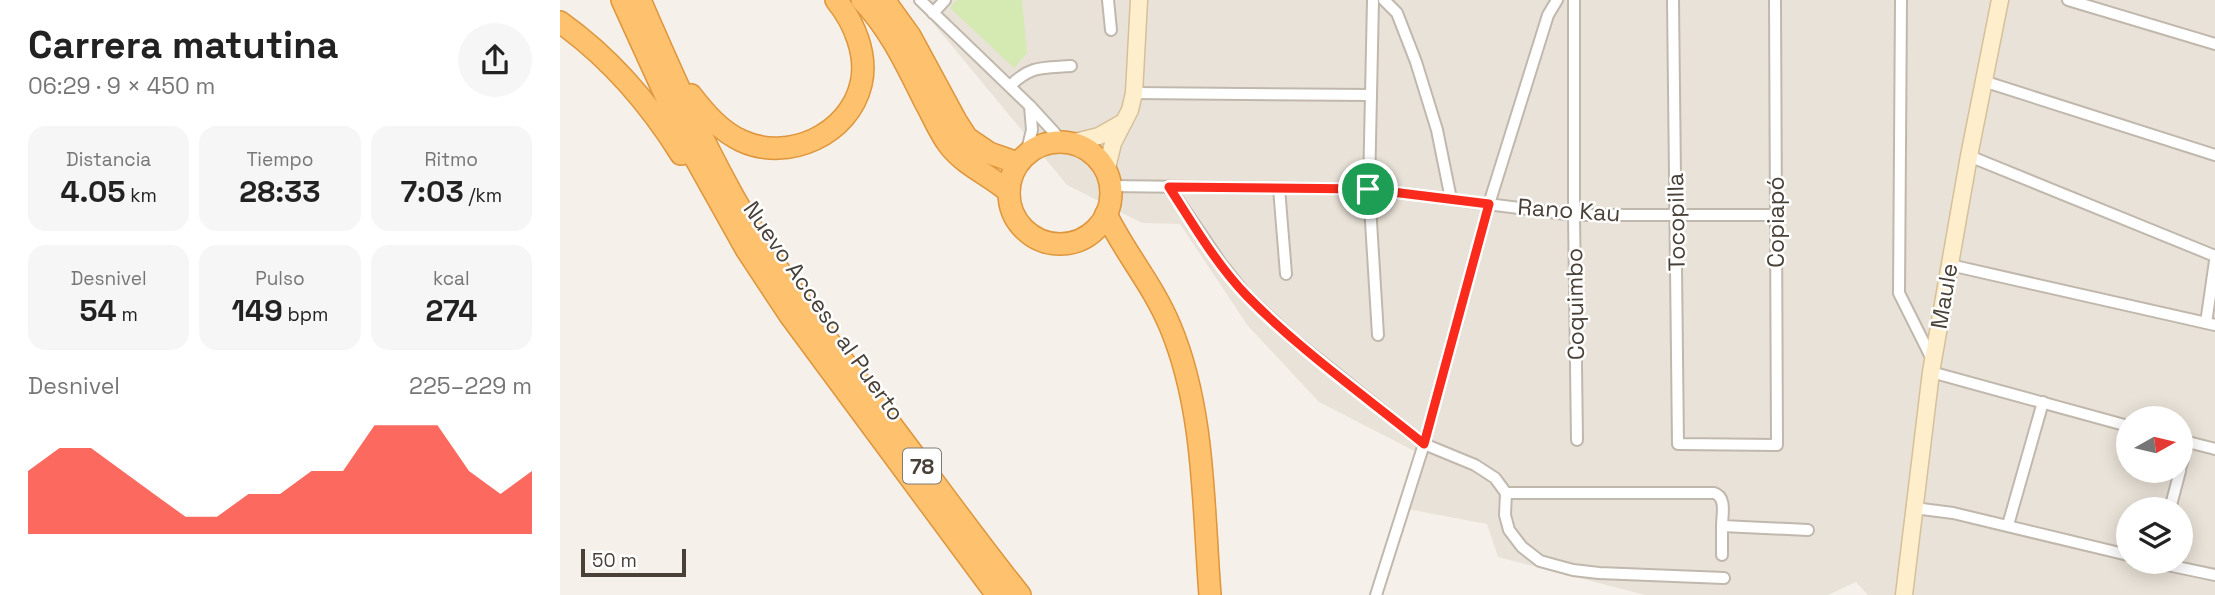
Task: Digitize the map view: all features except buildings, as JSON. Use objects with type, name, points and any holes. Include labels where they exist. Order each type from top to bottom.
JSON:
[{"type":"highway","name":"Nuevo Acceso al Puerto","points":[[622,0],[690,147],[729,222],[789,314],[997,595]]},
{"type":"highway","name":"Nuevo Acceso al Puerto","points":[[640,0],[693,120],[734,198],[794,293],[1020,595]]},
{"type":"highway","points":[[665,59],[697,104],[727,132],[760,146],[780,149],[799,146],[817,139],[833,128],[855,100],[862,83],[859,44],[836,0]]},
{"type":"highway","points":[[862,0],[898,50],[951,147],[965,162],[1009,192]]},
{"type":"highway","points":[[884,0],[910,36],[967,138],[989,153],[1022,159]]},
{"type":"highway","points":[[560,22],[593,48],[627,81],[662,125],[702,187],[729,222]]},
{"type":"highway","points":[[1067,143],[1092,153],[1108,179],[1109,205],[1100,224],[1083,239],[1072,243],[1049,243],[1028,233],[1020,225],[1010,204],[1009,192],[1013,172],[1022,159],[1043,145],[1067,143]]},
{"type":"highway","points":[[1106,214],[1120,242],[1159,301],[1187,373],[1197,428],[1210,595]]},
{"type":"street","points":[[920,0],[1067,143],[1093,139],[1108,133],[1122,122]]},
{"type":"street","points":[[933,13],[945,0]]},
{"type":"street","points":[[1108,0],[1111,30]]},
{"type":"street","points":[[1108,179],[1113,143],[1130,110],[1134,93],[1139,0]]},
{"type":"street","points":[[1373,0],[1368,189],[1378,335]]},
{"type":"street","points":[[1384,0],[1397,13],[1416,62],[1437,130],[1451,199]]},
{"type":"street","points":[[1376,595],[1424,444],[1489,204],[1548,15],[1557,0]]},
{"type":"street","name":"Coquimbo","points":[[1574,0],[1577,440]]},
{"type":"street","name":"Tocopilla","points":[[1673,0],[1678,444],[1777,445]]},
{"type":"street","name":"Copiapó","points":[[1775,0],[1777,445]]},
{"type":"street","points":[[1901,0],[1899,293],[1932,366],[2116,423]]},
{"type":"street","name":"Maule","points":[[1903,595],[1932,366],[2000,0]]},
{"type":"street","points":[[2068,0],[2215,44]]},
{"type":"street","points":[[1010,86],[1028,70],[1071,66]]},
{"type":"street","points":[[1983,82],[2215,155]]},
{"type":"street","points":[[1134,93],[1371,95]]},
{"type":"street","points":[[1022,159],[1032,130],[1030,106]]},
{"type":"street","points":[[1950,265],[2211,324],[2215,259],[1969,156]]},
{"type":"street","name":"Rano Kau","points":[[1108,179],[1169,187],[1368,189],[1574,215],[1776,215]]},
{"type":"street","points":[[1169,187],[1246,295],[1293,339],[1424,444],[1475,465],[1495,478],[1506,493],[1505,515],[1509,530],[1522,548],[1540,561],[1573,570],[1599,573],[1724,578]]},
{"type":"street","points":[[1279,188],[1286,274]]},
{"type":"street","points":[[2008,525],[2043,402]]},
{"type":"street","points":[[2193,443],[2215,449]]},
{"type":"street","points":[[1506,493],[1714,493],[1723,500],[1722,555]]},
{"type":"street","points":[[1914,508],[1953,513],[2116,552]]},
{"type":"street","points":[[1722,526],[1808,530]]},
{"type":"street","points":[[2193,570],[2215,575]]},
{"type":"shaded area","points":[[914,0],[2215,0],[2215,595],[1868,595],[1856,582],[1828,595],[1645,595],[1498,557],[1487,524],[1407,509],[1424,456],[1319,402],[1248,326],[1180,224],[1142,223],[1067,185]]},
{"type":"green space","points":[[957,0],[1022,0],[1027,53],[1014,68],[950,8]]},
{"type":"route","points":[[1169,187],[1368,189],[1489,204],[1424,444],[1293,339],[1246,295],[1169,187]]}]
